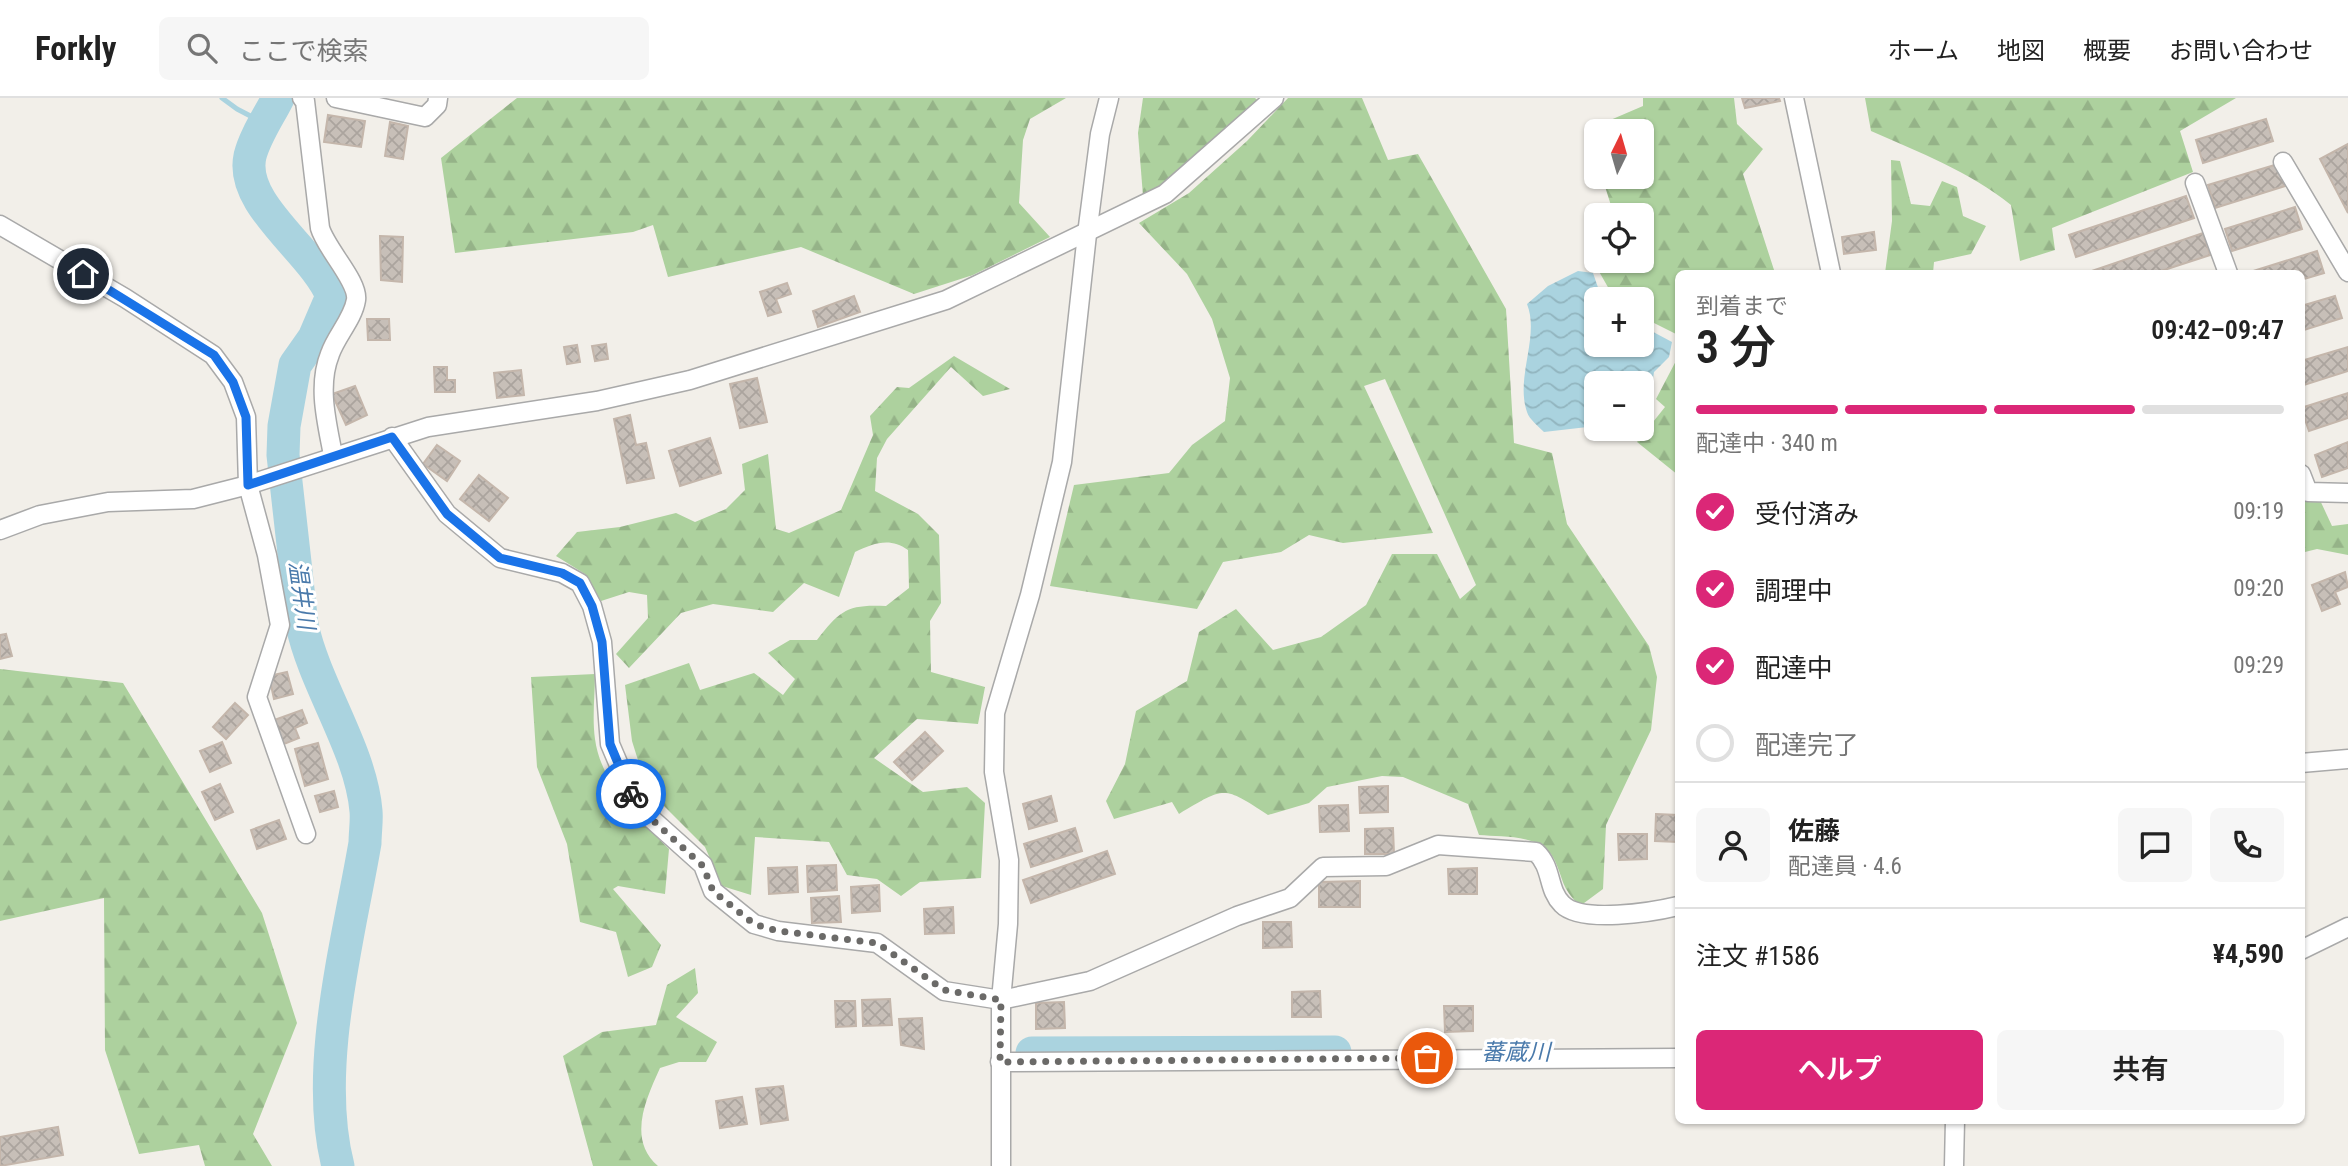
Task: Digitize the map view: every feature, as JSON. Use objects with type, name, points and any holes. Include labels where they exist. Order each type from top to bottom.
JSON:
[{"type":"street","points":[[336,98],[425,117],[437,105],[438,98]]},
{"type":"street","points":[[1001,1166],[1001,1000],[1008,924],[1009,860],[994,772],[995,713],[1030,595],[1062,462],[1087,234],[1100,134],[1109,98]]},
{"type":"street","points":[[0,530],[40,515],[108,502],[193,499],[428,427],[597,401],[690,380],[946,300],[1165,194],[1274,98]]},
{"type":"street","points":[[1794,98],[1830,270]]},
{"type":"street","points":[[305,99],[320,229],[324,242],[354,286],[356,299],[329,355],[323,388],[333,455]]},
{"type":"street","points":[[2283,162],[2348,272]]},
{"type":"street","points":[[2195,183],[2227,270]]},
{"type":"street","points":[[0,225],[125,298],[214,355],[233,382],[246,417],[254,482],[280,625],[257,697],[306,834]]},
{"type":"street","points":[[392,437],[447,514],[500,558],[562,573],[580,583],[592,606],[602,642],[610,744],[636,805],[703,866],[713,891],[754,924],[778,931],[877,943],[944,990],[1001,1000],[1090,981],[1237,916],[1290,898],[1323,867],[1386,866],[1438,845],[1536,852],[1547,862],[1554,892],[1562,905],[1579,912],[1643,914],[1675,907]]},
{"type":"street","points":[[2305,484],[2308,492],[2348,493]]},
{"type":"street","points":[[2305,763],[2348,759]]},
{"type":"street","points":[[2305,948],[2348,927]]},
{"type":"street","points":[[1000,1062],[1675,1058]]},
{"type":"street","points":[[1954,1166],[1955,1124]]},
{"type":"green space","points":[[517,98],[1066,98],[1030,119],[1023,140],[1019,203],[1050,237],[973,275],[914,294],[801,247],[668,277],[653,225],[633,232],[455,253],[441,158]]},
{"type":"green space","points":[[1143,98],[1255,98],[1261,103],[1182,173],[1143,196],[1138,133]]},
{"type":"green space","points":[[1288,98],[1362,98],[1388,160],[1418,154],[1506,309],[1514,443],[1552,453],[1567,524],[1649,646],[1657,677],[1651,730],[1606,825],[1603,889],[1580,906],[1566,888],[1554,859],[1541,845],[1521,838],[1479,835],[1468,804],[1403,777],[1382,776],[1327,787],[1309,803],[1268,815],[1242,799],[1224,793],[1206,798],[1179,814],[1172,802],[1114,819],[1106,801],[1125,764],[1136,711],[1187,681],[1199,632],[1236,609],[1273,650],[1321,637],[1366,605],[1392,554],[1437,554],[1460,599],[1476,585],[1385,379],[1364,386],[1433,533],[1343,543],[1309,535],[1281,552],[1223,562],[1197,609],[1050,586],[1074,485],[1169,473],[1192,445],[1225,421],[1230,378],[1212,319],[1187,274],[1139,223],[1189,193],[1247,141]]},
{"type":"green space","points":[[1643,98],[1734,98],[1737,124],[1763,149],[1743,174],[1774,270],[1675,270],[1675,334],[1654,323],[1654,287],[1608,287],[1600,273],[1654,273],[1654,203],[1610,203],[1606,189],[1654,189],[1654,119],[1613,119],[1643,106]]},
{"type":"green space","points":[[1865,98],[2236,98],[2180,131],[2193,172],[2052,228],[2055,250],[2020,261],[2011,205],[1961,172],[1871,131]]},
{"type":"green space","points":[[1891,160],[1900,161],[1911,204],[1930,206],[1942,181],[1957,187],[1963,216],[1986,226],[1971,254],[1934,262],[1933,270],[1885,270],[1892,221]]},
{"type":"green space","points":[[954,356],[1010,389],[983,396],[951,367],[887,439],[877,458],[875,491],[918,514],[939,535],[941,603],[930,621],[931,672],[985,687],[978,724],[917,719],[874,758],[923,792],[967,787],[985,803],[981,878],[920,882],[901,896],[877,879],[847,875],[829,842],[755,837],[751,895],[722,886],[705,847],[647,789],[632,741],[625,685],[689,663],[700,690],[754,673],[783,695],[795,679],[768,653],[790,640],[817,640],[832,622],[846,611],[862,606],[886,606],[909,588],[908,550],[895,544],[882,543],[855,552],[839,597],[804,583],[773,612],[713,604],[681,613],[629,668],[616,654],[648,618],[647,595],[629,592],[601,601],[585,574],[556,556],[577,532],[620,527],[676,513],[695,522],[726,509],[745,490],[742,464],[768,454],[776,529],[789,533],[841,510],[873,435],[870,416],[897,387],[909,388]]},
{"type":"green space","points":[[1675,363],[1675,473],[1637,442],[1654,441],[1654,421],[1665,407],[1656,399]]},
{"type":"green space","points":[[2305,493],[2319,498],[2332,526],[2348,524],[2348,555],[2317,549],[2305,552]]},
{"type":"green space","points":[[0,669],[123,683],[262,913],[297,1023],[253,1134],[272,1166],[205,1166],[199,1145],[139,1154],[105,1050],[104,898],[0,921]]},
{"type":"green space","points":[[595,674],[594,731],[605,771],[623,800],[669,849],[665,894],[618,886],[613,889],[661,945],[652,967],[628,977],[616,932],[580,922],[567,844],[537,767],[531,677]]},
{"type":"green space","points":[[695,968],[698,993],[676,1017],[717,1042],[706,1062],[679,1062],[660,1068],[645,1106],[641,1131],[643,1144],[658,1166],[593,1166],[563,1056],[602,1032],[656,1025],[667,985]]},
{"type":"water","points":[[1578,271],[1593,273],[1598,287],[1584,287],[1584,357],[1654,357],[1654,332],[1672,342],[1669,357],[1654,372],[1584,371],[1584,427],[1544,432],[1528,415],[1524,385],[1531,330],[1527,304],[1548,286]]},
{"type":"building","points":[[1742,98],[1779,98],[1780,101],[1745,108]]},
{"type":"building","points":[[328,115],[365,121],[361,147],[324,142]]},
{"type":"building","points":[[2266,119],[2273,141],[2203,163],[2196,140]]},
{"type":"building","points":[[390,122],[408,126],[403,159],[385,156]]},
{"type":"building","points":[[2348,144],[2348,213],[2320,159]]},
{"type":"building","points":[[2278,164],[2285,186],[2215,208],[2208,185]]},
{"type":"building","points":[[2186,196],[2194,218],[2076,257],[2069,235]]},
{"type":"building","points":[[2295,207],[2302,229],[2232,251],[2225,229]]},
{"type":"building","points":[[1874,232],[1876,250],[1844,254],[1842,237]]},
{"type":"building","points":[[2203,233],[2210,255],[2164,270],[2095,270]]},
{"type":"building","points":[[380,236],[403,237],[402,282],[381,280]]},
{"type":"building","points":[[2317,251],[2324,273],[2305,279],[2305,270],[2257,270]]},
{"type":"building","points":[[787,283],[791,294],[776,299],[781,312],[768,316],[760,292]]},
{"type":"building","points":[[854,296],[860,312],[818,327],[813,311]]},
{"type":"building","points":[[2335,296],[2342,318],[2305,330],[2305,305]]},
{"type":"building","points":[[367,319],[389,319],[390,340],[368,340]]},
{"type":"building","points":[[606,344],[608,359],[595,361],[592,346]]},
{"type":"building","points":[[577,345],[580,362],[567,364],[564,347]]},
{"type":"building","points":[[2348,347],[2348,371],[2305,385],[2305,360]]},
{"type":"building","points":[[434,367],[447,367],[447,380],[455,380],[455,392],[435,392]]},
{"type":"building","points":[[521,370],[524,395],[497,398],[494,373]]},
{"type":"building","points":[[757,378],[767,422],[740,428],[730,384]]},
{"type":"building","points":[[355,386],[367,415],[346,425],[332,394]]},
{"type":"building","points":[[2348,393],[2348,418],[2309,431],[2305,407]]},
{"type":"building","points":[[630,415],[636,445],[646,443],[654,478],[627,483],[614,419]]},
{"type":"building","points":[[710,438],[721,473],[680,486],[669,451]]},
{"type":"building","points":[[2348,442],[2348,468],[2322,477],[2315,455]]},
{"type":"building","points":[[437,445],[460,461],[447,481],[423,464]]},
{"type":"building","points":[[479,475],[508,498],[489,521],[460,499]]},
{"type":"building","points":[[2345,572],[2348,587],[2335,592],[2340,604],[2322,611],[2312,585]]},
{"type":"building","points":[[6,634],[12,656],[0,659],[0,635]]},
{"type":"building","points":[[287,672],[293,694],[274,699],[269,676]]},
{"type":"building","points":[[235,703],[248,715],[226,739],[213,727]]},
{"type":"building","points":[[302,710],[307,723],[295,728],[299,738],[284,744],[274,720]]},
{"type":"building","points":[[925,732],[943,751],[912,780],[894,762]]},
{"type":"building","points":[[222,742],[231,763],[210,772],[200,751]]},
{"type":"building","points":[[318,743],[328,779],[305,786],[295,749]]},
{"type":"building","points":[[220,784],[233,812],[215,820],[202,792]]},
{"type":"building","points":[[1388,786],[1388,812],[1360,813],[1359,787]]},
{"type":"building","points":[[334,791],[338,807],[320,812],[315,796]]},
{"type":"building","points":[[1051,796],[1057,821],[1029,829],[1023,804]]},
{"type":"building","points":[[1348,805],[1349,831],[1320,832],[1319,806]]},
{"type":"building","points":[[1656,814],[1675,815],[1675,842],[1655,841]]},
{"type":"building","points":[[279,820],[286,839],[257,849],[251,830]]},
{"type":"building","points":[[1075,828],[1082,851],[1031,867],[1024,844]]},
{"type":"building","points":[[1393,828],[1394,854],[1365,854],[1365,829]]},
{"type":"building","points":[[1618,834],[1647,834],[1647,859],[1619,860]]},
{"type":"building","points":[[1107,851],[1115,874],[1031,903],[1023,880]]},
{"type":"building","points":[[836,865],[837,890],[808,892],[807,866]]},
{"type":"building","points":[[797,867],[798,892],[769,894],[768,868]]},
{"type":"building","points":[[1477,868],[1477,894],[1449,894],[1448,869]]},
{"type":"building","points":[[1360,881],[1360,907],[1319,907],[1319,882]]},
{"type":"building","points":[[879,885],[880,911],[852,913],[851,887]]},
{"type":"building","points":[[839,896],[841,922],[812,923],[811,898]]},
{"type":"building","points":[[953,907],[954,933],[925,934],[924,909]]},
{"type":"building","points":[[1263,922],[1291,922],[1292,947],[1263,948]]},
{"type":"building","points":[[1320,991],[1321,1017],[1292,1017],[1292,992]]},
{"type":"building","points":[[890,999],[892,1025],[863,1026],[862,1000]]},
{"type":"building","points":[[835,1001],[855,1001],[856,1026],[836,1027]]},
{"type":"building","points":[[1064,1002],[1065,1028],[1036,1029],[1036,1003]]},
{"type":"building","points":[[1444,1006],[1473,1006],[1473,1031],[1445,1032]]},
{"type":"building","points":[[922,1018],[924,1049],[901,1045],[899,1019]]},
{"type":"building","points":[[783,1086],[788,1120],[761,1124],[756,1089]]},
{"type":"building","points":[[742,1097],[747,1124],[720,1128],[716,1101]]},
{"type":"building","points":[[58,1127],[63,1155],[0,1166],[0,1137]]},
{"type":"waterway","points":[[222,98],[266,124]]},
{"type":"waterway","name":"温井川","points":[[278,98],[252,149],[250,174],[266,210],[310,262],[332,296],[314,338],[295,365],[284,426],[283,455],[302,625],[308,648],[356,765],[366,815],[365,843],[342,963],[331,1047],[331,1128],[338,1166]]},
{"type":"waterway","name":"蕃蔵川","points":[[1032,1053],[1335,1052]]},
{"type":"way so far","points":[[631,794],[636,805],[703,866],[713,891],[754,924],[778,931],[877,943],[944,990],[1001,1000],[1000,1062],[1427,1058]]},
{"type":"route","points":[[83,274],[214,355],[233,382],[246,417],[248,485],[392,437],[447,514],[500,558],[562,573],[580,583],[592,606],[602,642],[610,744],[631,794]]}]
